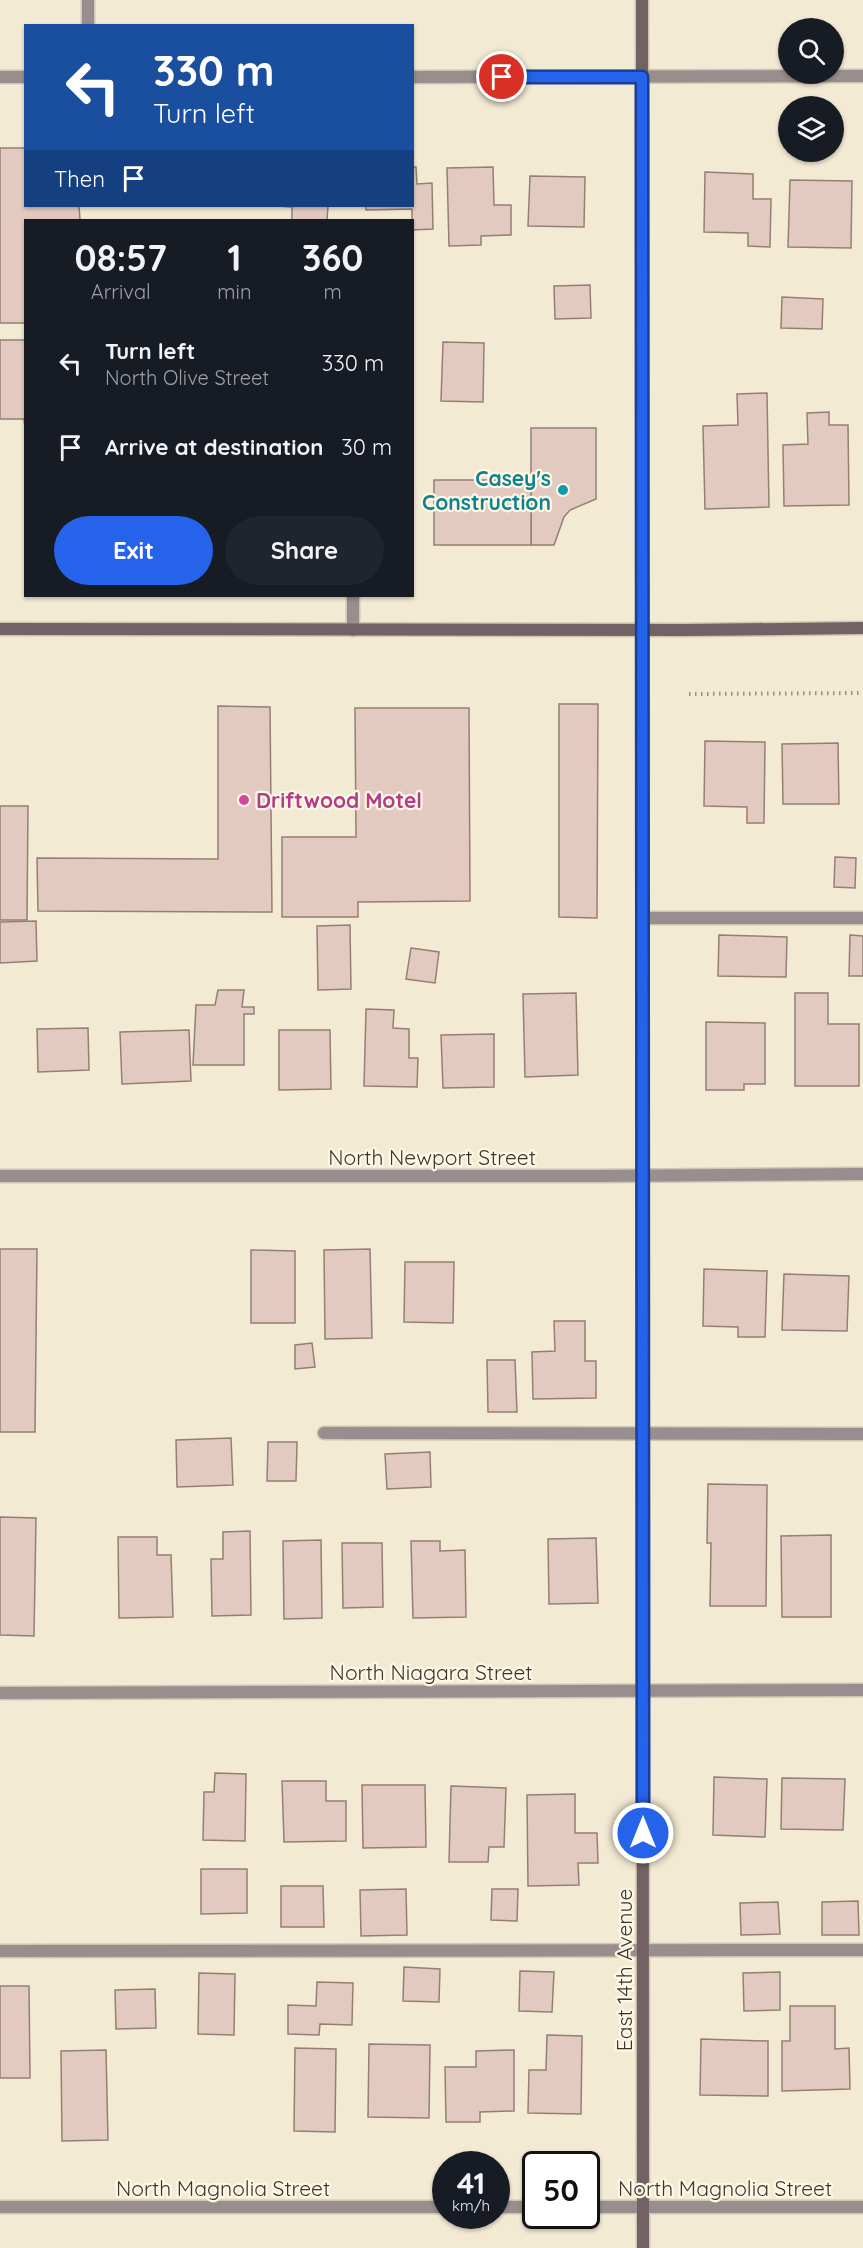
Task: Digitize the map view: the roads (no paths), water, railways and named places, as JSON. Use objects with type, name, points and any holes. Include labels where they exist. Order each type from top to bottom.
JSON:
[{"type":"main road","name":"East 14th Avenue","points":[[642,0],[642,2248]]},
{"type":"main road","points":[[0,629],[863,628]]},
{"type":"street","points":[[88,0],[88,24]]},
{"type":"street","points":[[414,77],[863,76]]},
{"type":"street","points":[[0,77],[24,77]]},
{"type":"street","points":[[353,597],[353,630]]},
{"type":"street","points":[[643,918],[863,918]]},
{"type":"street","name":"North Newport Street","points":[[0,1176],[863,1174]]},
{"type":"street","points":[[324,1433],[863,1434]]},
{"type":"street","name":"North Niagara Street","points":[[0,1693],[863,1690]]},
{"type":"street","points":[[0,1951],[863,1950]]},
{"type":"street","name":"North Magnolia Street","points":[[0,2207],[432,2207]]},
{"type":"street","name":"North Magnolia Street","points":[[600,2207],[863,2207]]},
{"type":"place","name":"Casey's Construction","points":[[563,490]]},
{"type":"place","name":"Driftwood Motel","points":[[244,800]]}]
